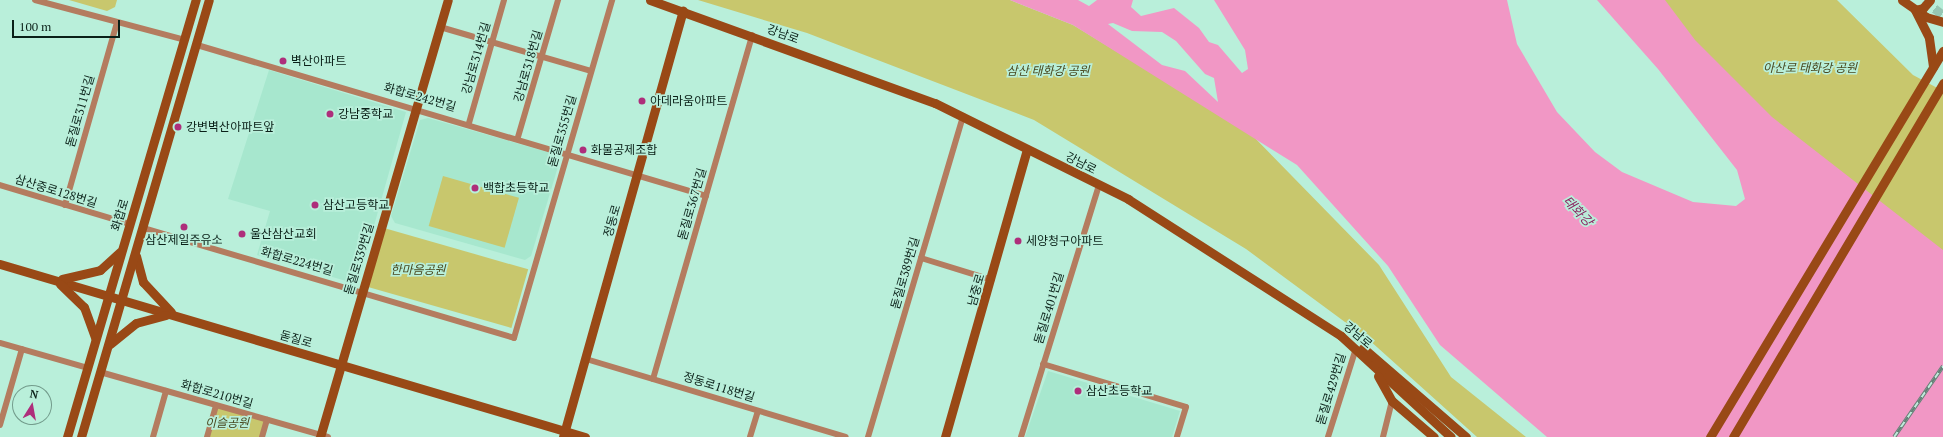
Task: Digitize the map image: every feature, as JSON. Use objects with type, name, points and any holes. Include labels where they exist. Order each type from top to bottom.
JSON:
[{"type":"main road","name":"화합로","points":[[67,437],[196,0]]},
{"type":"main road","points":[[81,437],[210,0]]},
{"type":"main road","name":"돋질로339번길","points":[[323,436],[341,364],[448,0]]},
{"type":"main road","name":"강남로","points":[[650,0],[752,35],[963,116],[1153,214],[1319,319],[1356,348],[1451,437]]},
{"type":"main road","points":[[1902,0],[1915,10],[1943,22]]},
{"type":"main road","points":[[1915,10],[1923,8],[1930,0]]},
{"type":"main road","points":[[1915,10],[1929,38],[1932,67]]},
{"type":"main road","name":"정동로","points":[[564,434],[683,11]]},
{"type":"main road","points":[[1710,437],[1943,51]]},
{"type":"main road","points":[[1733,437],[1943,83]]},
{"type":"main road","name":"남중로","points":[[945,437],[992,280],[1027,149]]},
{"type":"main road","points":[[130,224],[128,232],[132,238],[139,236],[143,228]]},
{"type":"main road","points":[[51,279],[92,274],[114,260],[123,247]]},
{"type":"main road","points":[[136,251],[139,271],[148,290],[178,316]]},
{"type":"main road","name":"돋질로","points":[[0,264],[341,364],[564,434],[585,437]]},
{"type":"main road","points":[[51,279],[84,307],[93,325],[95,344]]},
{"type":"main road","points":[[107,348],[136,323],[159,316],[178,316]]},
{"type":"main road","points":[[1319,319],[1374,356],[1466,437]]},
{"type":"main road","points":[[95,344],[100,334],[105,332],[109,336],[107,348]]},
{"type":"main road","points":[[1369,360],[1392,401],[1434,437]]},
{"type":"street","points":[[36,0],[184,40]]},
{"type":"street","name":"강남로314번길","points":[[469,123],[504,0]]},
{"type":"street","name":"강남로318번길","points":[[518,137],[558,0]]},
{"type":"street","name":"돋질로355번길","points":[[514,338],[612,0]]},
{"type":"street","name":"돋질로311번길","points":[[64,205],[117,23]]},
{"type":"street","points":[[440,26],[591,71]]},
{"type":"street","name":"돋질로367번길","points":[[653,379],[752,35]]},
{"type":"street","name":"화합로242번길","points":[[196,45],[518,137],[636,176],[706,196]]},
{"type":"street","name":"돋질로389번길","points":[[868,437],[963,116]]},
{"type":"street","name":"삼산중로128번길","points":[[0,185],[130,224]]},
{"type":"street","name":"돋질로401번길","points":[[1021,437],[1099,186]]},
{"type":"street","name":"화합로224번길","points":[[143,228],[363,291],[514,338]]},
{"type":"street","points":[[921,258],[992,280]]},
{"type":"street","points":[[0,343],[88,368]]},
{"type":"street","name":"돋질로429번길","points":[[1328,437],[1356,348]]},
{"type":"street","points":[[0,425],[22,350]]},
{"type":"street","name":"정동로118번길","points":[[586,359],[846,437]]},
{"type":"street","points":[[1043,364],[1186,407],[1177,437]]},
{"type":"street","name":"화합로210번길","points":[[100,372],[323,436]]},
{"type":"street","points":[[153,437],[166,391]]},
{"type":"street","points":[[1383,437],[1392,401]]},
{"type":"street","points":[[207,437],[216,405]]},
{"type":"street","points":[[750,437],[758,411]]},
{"type":"street","points":[[262,437],[267,420]]},
{"type":"shaded area","name":"삼산고등학교","points":[[269,70],[406,112],[359,279],[353,283],[257,255],[270,211],[228,199]]},
{"type":"shaded area","name":"백합초등학교","points":[[428,118],[558,155],[560,160],[531,256],[525,260],[395,223],[391,216],[420,120]]},
{"type":"shaded area","name":"삼산초등학교","points":[[1048,371],[1180,411],[1172,437],[1025,437]]},
{"type":"green space","points":[[69,0],[117,0],[115,7],[107,11]]},
{"type":"green space","name":"삼산 태화강 공원","points":[[698,0],[1010,0],[1073,25],[1249,132],[1379,265],[1451,377],[1526,437],[1477,437],[1368,339],[1246,249],[1034,120],[807,33]]},
{"type":"green space","name":"아산로 태화강 공원","points":[[1657,0],[1837,0],[1913,75],[1943,91],[1943,261],[1718,78]]},
{"type":"green space","points":[[443,176],[519,198],[505,248],[429,226]]},
{"type":"green space","name":"한마음공원","points":[[384,228],[528,269],[511,328],[367,287]]},
{"type":"green space","name":"이슬공원","points":[[216,405],[267,420],[262,437],[207,437]]},
{"type":"water","name":"태화강","points":[[1010,0],[1078,0],[1089,6],[1097,0],[1133,0],[1131,7],[1141,16],[1174,8],[1199,28],[1209,42],[1218,45],[1242,73],[1248,69],[1245,50],[1214,0],[1507,0],[1517,44],[1557,112],[1595,152],[1622,172],[1693,202],[1736,206],[1745,199],[1737,170],[1658,69],[1597,0],[1665,0],[1695,40],[1772,117],[1943,250],[1943,437],[1547,437],[1440,345],[1388,266],[1297,165],[1073,25]],"holes":[[[1113,23],[1132,31],[1162,32],[1176,41],[1205,74],[1214,78],[1218,102],[1185,71],[1162,65],[1108,24]]]},
{"type":"tunnel","points":[[1924,0],[1943,15]]},
{"type":"railway","points":[[1894,437],[1943,366]]},
{"type":"place","name":"벽산아파트","points":[[283,61]]},
{"type":"place","name":"아데라움아파트","points":[[642,101]]},
{"type":"place","name":"강남중학교","points":[[330,114]]},
{"type":"place","name":"강변벽산아파트앞","points":[[178,127]]},
{"type":"place","name":"화물공제조합","points":[[583,150]]},
{"type":"place","name":"백합초등학교","points":[[475,188]]},
{"type":"place","name":"삼산고등학교","points":[[315,205]]},
{"type":"place","name":"삼산제일주유소","points":[[184,227]]},
{"type":"place","name":"울산삼산교회","points":[[242,234]]},
{"type":"place","name":"세양청구아파트","points":[[1018,241]]},
{"type":"place","name":"삼산초등학교","points":[[1078,391]]}]
